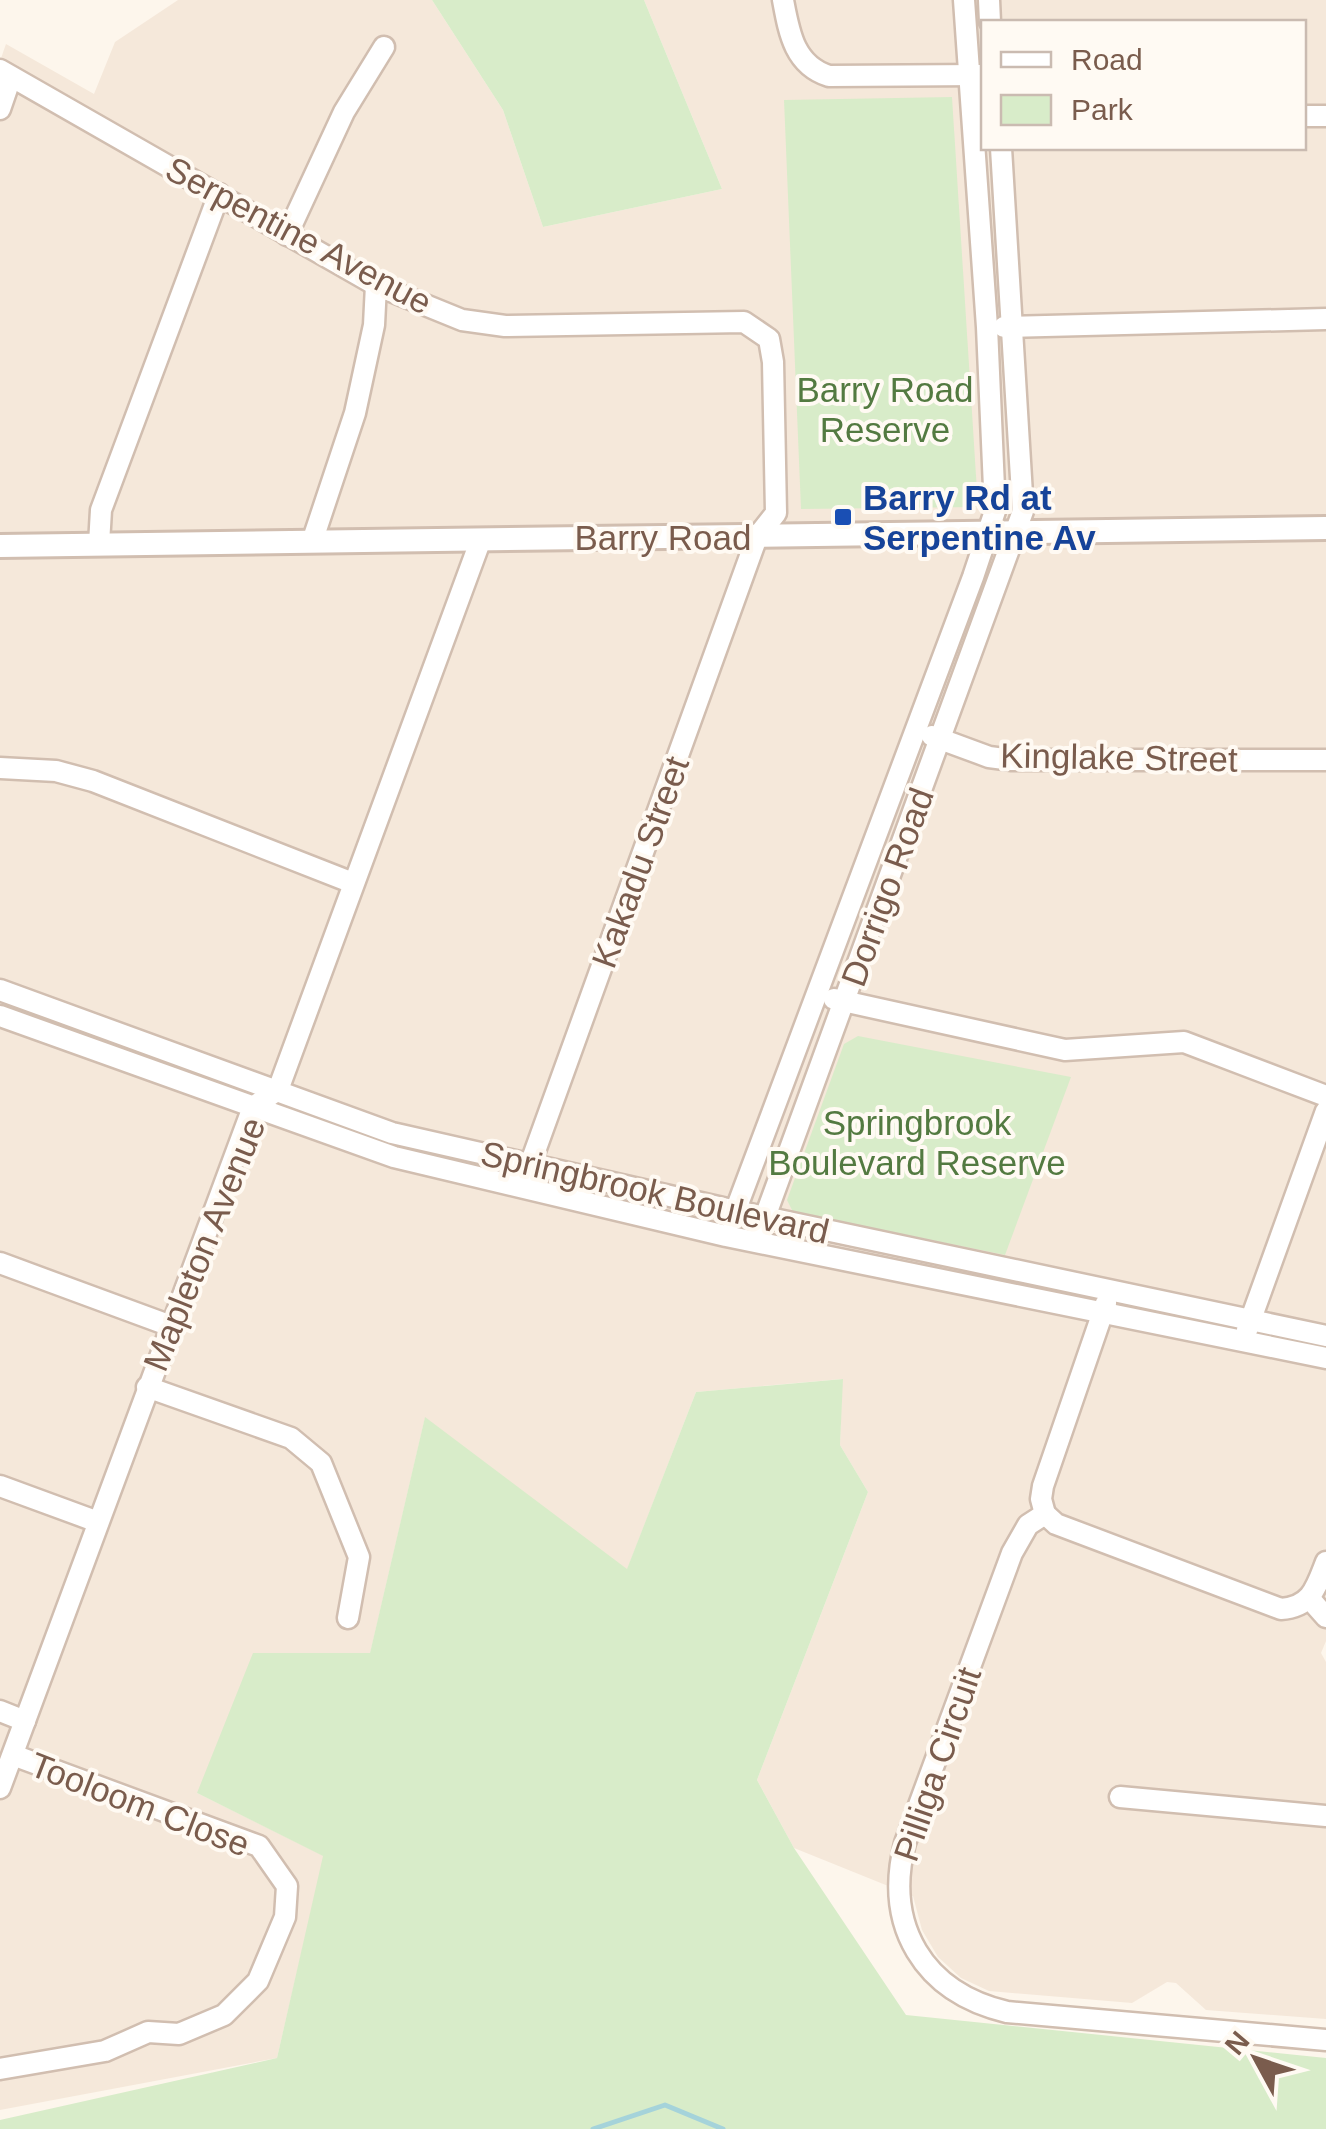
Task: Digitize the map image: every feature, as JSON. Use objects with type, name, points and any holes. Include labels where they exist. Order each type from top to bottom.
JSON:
[{"type":"street","points":[[783,0],[796,51],[821,73],[977,75]]},
{"type":"street","name":"Dorrigo Road","points":[[726,1236],[994,512],[977,75],[964,0]]},
{"type":"street","points":[[287,235],[344,112],[384,48]]},
{"type":"street","points":[[0,108],[6,74]]},
{"type":"street","name":"Serpentine Avenue","points":[[6,74],[376,285],[462,320],[506,326],[744,322],[769,339],[773,362],[776,514],[757,537]]},
{"type":"street","name":"Dorrigo Road","points":[[756,1242],[1023,511],[1001,150]]},
{"type":"street","points":[[99,544],[101,510],[219,194]]},
{"type":"street","points":[[312,542],[355,413],[374,325],[376,285]]},
{"type":"street","points":[[987,327],[1326,320]]},
{"type":"street","name":"Barry Road","points":[[0,546],[1326,528]]},
{"type":"street","name":"Kakadu Street","points":[[522,1187],[757,537]]},
{"type":"street","name":"Mapleton Avenue","points":[[0,1788],[254,1107],[278,1090],[482,539]]},
{"type":"street","name":"Kinglake Street","points":[[916,731],[989,757],[1012,760],[1326,760]]},
{"type":"street","points":[[0,768],[56,771],[93,781],[353,882]]},
{"type":"street","name":"Springbrook Boulevard","points":[[0,990],[392,1132],[736,1211],[1326,1336]]},
{"type":"street","points":[[818,992],[844,1003],[1066,1050],[1184,1042],[1326,1096]]},
{"type":"street","name":"Springbrook Boulevard","points":[[0,1016],[394,1156],[726,1236],[1326,1358]]},
{"type":"street","points":[[1243,1342],[1326,1111]]},
{"type":"street","points":[[0,1263],[170,1326]]},
{"type":"street","points":[[1110,1292],[1043,1486],[1045,1514],[1056,1524],[1280,1609],[1302,1605],[1310,1599],[1326,1562]]},
{"type":"street","points":[[147,1387],[291,1438],[321,1463],[359,1557],[348,1618]]},
{"type":"street","points":[[0,1486],[98,1522]]},
{"type":"street","name":"Pilliga Circuit","points":[[1045,1514],[1028,1525],[1012,1553],[905,1843],[898,1897],[910,1938],[925,1963],[948,1986],[988,2008],[1326,2040]]},
{"type":"street","points":[[1310,1599],[1326,1617]]},
{"type":"street","points":[[0,1711],[25,1720]]},
{"type":"street","name":"Tooloom Close","points":[[0,2070],[105,2050],[148,2032],[179,2034],[224,2015],[258,1980],[285,1917],[287,1886],[259,1846],[13,1755]]},
{"type":"street","points":[[1120,1796],[1326,1816]]},
{"type":"shaded area","points":[[178,0],[432,0],[503,110],[543,227],[722,189],[644,0],[1326,0],[1326,1641],[1321,1653],[1326,1662],[1326,2019],[1206,2010],[1176,1983],[1167,1982],[1132,2003],[989,1991],[961,1978],[938,1957],[922,1930],[913,1896],[794,1848],[757,1780],[868,1492],[840,1445],[842,1379],[696,1392],[627,1570],[425,1418],[370,1654],[197,1793],[324,1856],[277,2058],[0,2110],[0,61],[6,44],[94,94],[115,42]]},
{"type":"green space","points":[[432,0],[644,0],[722,189],[543,227],[503,110]]},
{"type":"green space","name":"Barry Road Reserve","points":[[952,97],[978,507],[801,509],[784,100]]},
{"type":"green space","name":"Springbrook Boulevard Reserve","points":[[858,1036],[1071,1077],[1005,1255],[793,1212],[787,1200],[844,1044]]},
{"type":"green space","points":[[843,1379],[840,1445],[868,1492],[757,1780],[794,1848],[906,2015],[1326,2058],[1326,2129],[0,2129],[0,2120],[277,2058],[323,1856],[197,1793],[253,1653],[370,1653],[425,1417],[627,1569],[696,1392]]},
{"type":"waterway","points":[[593,2129],[665,2105],[723,2129]]},
{"type":"place","name":"Barry Rd at Serpentine Av","points":[[843,517]]}]
